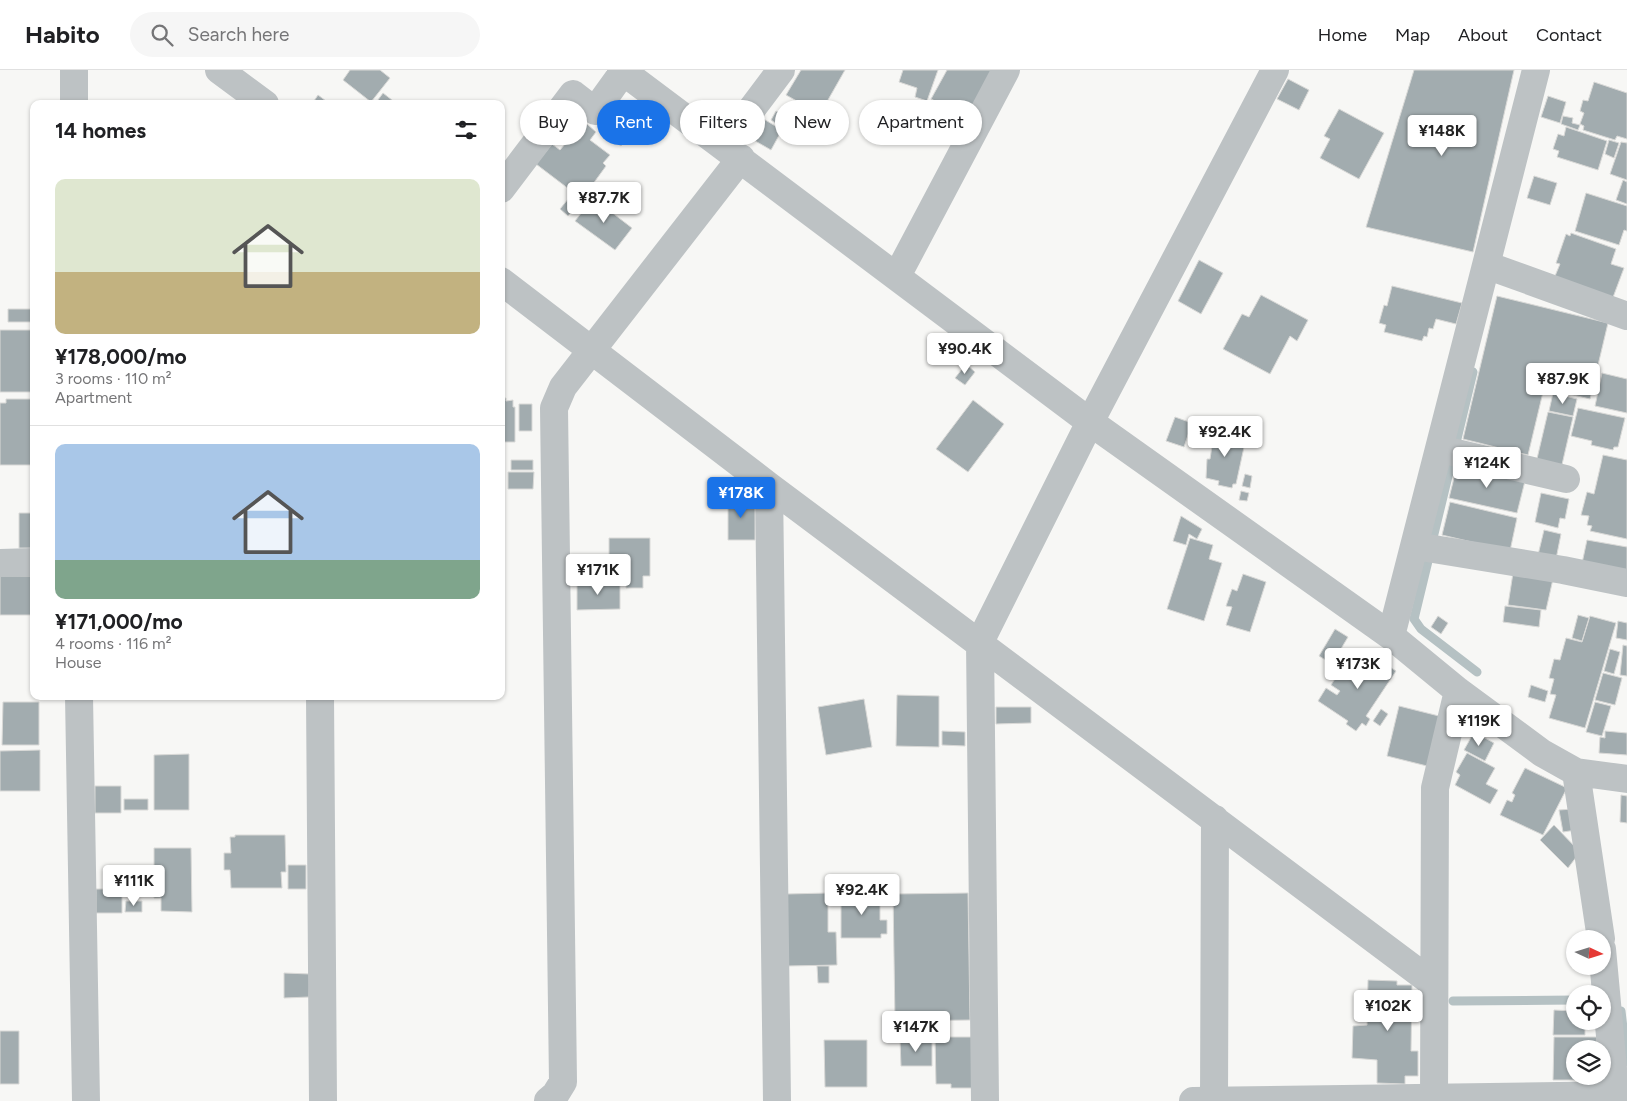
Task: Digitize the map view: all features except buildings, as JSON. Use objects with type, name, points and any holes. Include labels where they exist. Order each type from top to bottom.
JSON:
[{"type":"street","points":[[74,70],[74,100]]},
{"type":"street","points":[[219,70],[259,100]]},
{"type":"street","points":[[556,1099],[563,1082],[554,408],[563,387],[732,152],[781,70]]},
{"type":"street","points":[[897,276],[1006,70]]},
{"type":"street","points":[[984,1101],[980,642],[1090,422],[1275,70]]},
{"type":"street","points":[[1391,636],[1536,70]]},
{"type":"street","points":[[505,184],[573,94],[595,111],[622,71],[1090,422],[1391,636],[1458,691],[1542,753],[1576,772],[1627,779]]},
{"type":"street","points":[[1486,265],[1627,316]]},
{"type":"street","points":[[505,284],[769,486],[980,642],[1434,984]]},
{"type":"street","points":[[1440,449],[1566,479]]},
{"type":"street","points":[[769,486],[778,1101]]},
{"type":"street","points":[[1415,546],[1564,570],[1627,583]]},
{"type":"street","points":[[0,563],[30,562]]},
{"type":"street","points":[[1434,1099],[1435,788],[1458,691]]},
{"type":"street","points":[[79,700],[86,1101]]},
{"type":"street","points":[[320,700],[323,1101]]},
{"type":"street","points":[[1576,772],[1600,930]]},
{"type":"street","points":[[1214,1101],[1215,819]]},
{"type":"street","points":[[1193,1101],[1619,1097],[1605,975]]},
{"type":"waterway","points":[[1456,443],[1473,372]]},
{"type":"waterway","points":[[1433,538],[1451,464]]},
{"type":"waterway","points":[[1429,557],[1414,619],[1421,629],[1477,672]]},
{"type":"waterway","points":[[1453,1001],[1566,1000]]},
{"type":"waterway","points":[[1621,1011],[1627,1062]]}]
